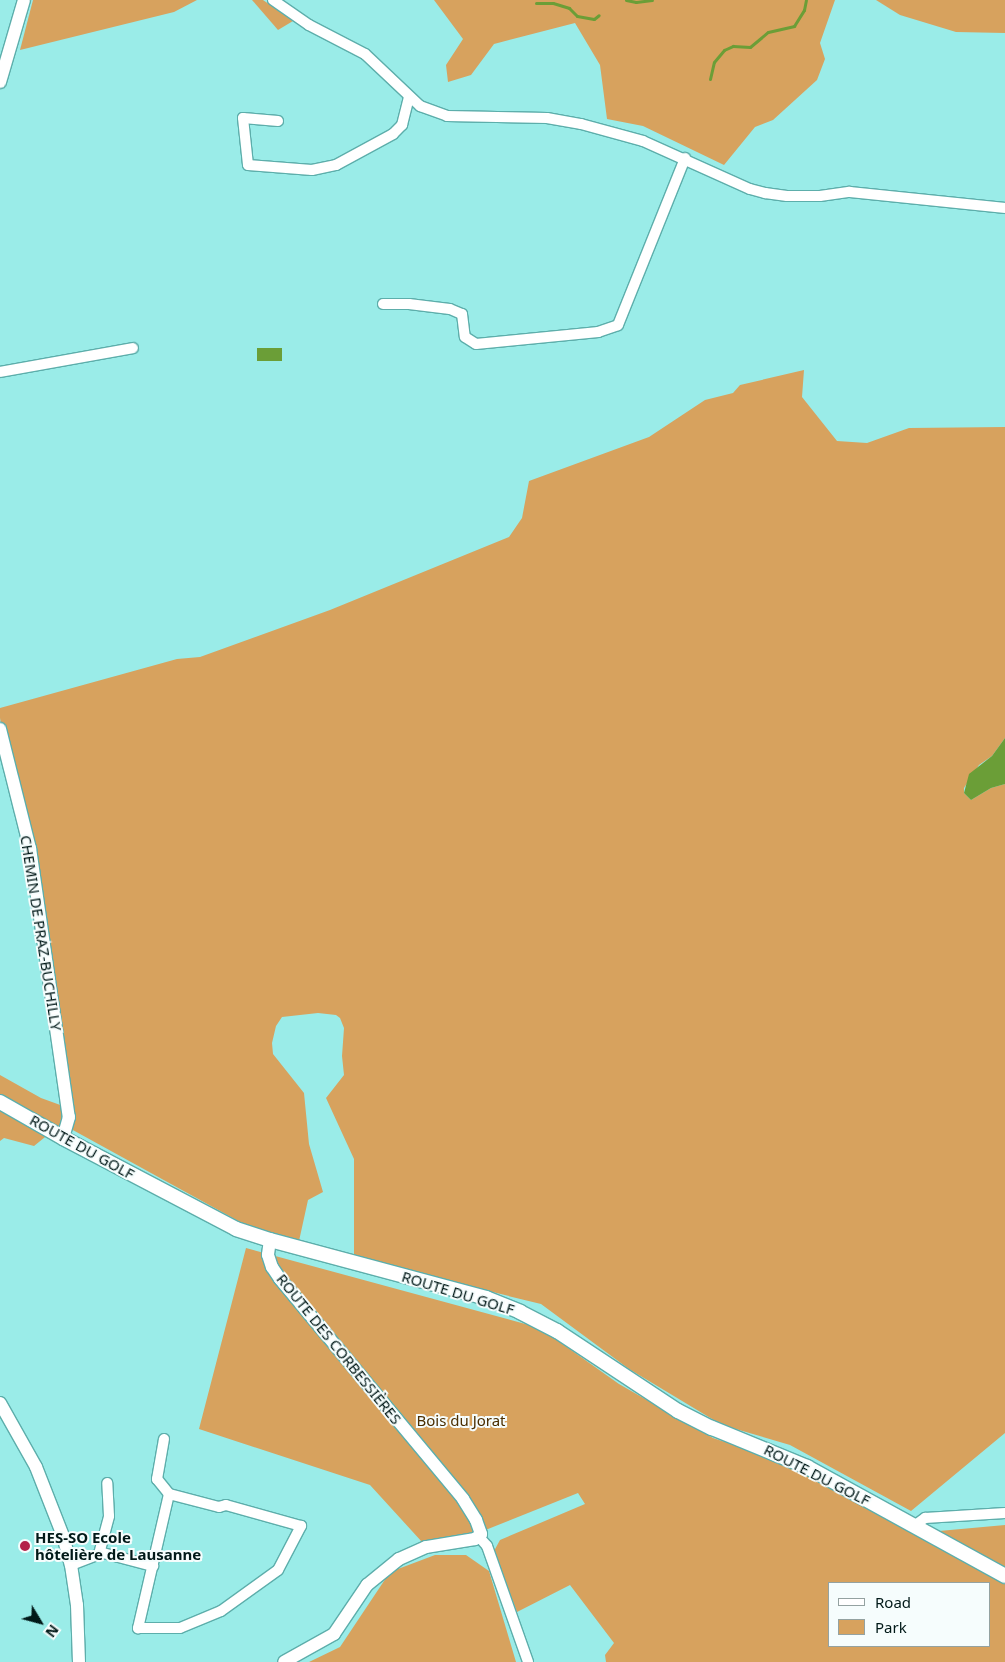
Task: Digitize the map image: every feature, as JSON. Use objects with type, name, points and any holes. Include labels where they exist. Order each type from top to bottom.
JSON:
[{"type":"main road","name":"ROUTE DU GOLF","points":[[0,1102],[62,1138],[215,1219],[270,1240],[486,1298],[520,1312],[557,1331],[678,1411],[712,1428],[794,1461],[1005,1576]]},
{"type":"street","points":[[0,82],[2,66],[24,0]]},
{"type":"street","points":[[273,0],[309,25],[365,54],[387,73],[409,97],[426,109],[447,116],[547,118],[581,124],[643,140],[750,188],[787,196],[820,196],[850,192],[1005,208]]},
{"type":"street","points":[[278,121],[243,118],[248,165],[312,170],[336,165],[393,134],[402,125],[409,97]]},
{"type":"street","points":[[383,304],[409,304],[450,308],[462,314],[465,337],[476,344],[598,332],[618,325],[685,158]]},
{"type":"street","points":[[0,372],[133,348]]},
{"type":"street","name":"CHEMIN DE PRAZ-BUCHILLY","points":[[0,729],[30,848],[68,1117],[62,1138]]},
{"type":"street","name":"ROUTE DES CORBESSIÈRES","points":[[270,1240],[268,1255],[272,1267],[280,1279],[463,1499],[479,1526],[479,1537],[487,1546],[528,1662]]},
{"type":"street","points":[[0,1403],[26,1448],[48,1494],[71,1565],[79,1622],[79,1662]]},
{"type":"street","points":[[164,1439],[157,1479],[169,1494],[219,1507],[226,1505],[301,1526],[278,1570],[221,1611],[180,1628],[138,1628],[169,1494]]},
{"type":"street","points":[[99,1554],[109,1516],[107,1483]]},
{"type":"street","points":[[914,1526],[925,1518],[1005,1513]]},
{"type":"street","points":[[284,1662],[334,1634],[367,1585],[399,1559],[426,1546],[479,1537]]},
{"type":"street","points":[[71,1565],[103,1552],[153,1566]]},
{"type":"green space","points":[[33,0],[197,0],[174,12],[20,50]]},
{"type":"green space","points":[[252,0],[263,0],[293,21],[278,30]]},
{"type":"green space","points":[[434,0],[835,0],[820,43],[825,59],[817,80],[773,120],[755,127],[724,165],[643,126],[607,119],[600,65],[575,23],[494,44],[471,75],[448,82],[446,65],[463,39]]},
{"type":"green space","points":[[876,0],[1005,0],[1005,33],[956,32],[900,15]]},
{"type":"green space","points":[[804,370],[802,397],[837,441],[867,443],[909,428],[1005,427],[1005,738],[992,756],[979,765],[964,788],[964,793],[971,800],[991,788],[1005,784],[1005,1433],[911,1511],[790,1445],[722,1425],[629,1369],[541,1304],[354,1258],[354,1159],[326,1098],[344,1075],[342,1056],[344,1028],[340,1018],[336,1015],[318,1013],[282,1017],[276,1026],[272,1043],[273,1054],[304,1093],[309,1144],[323,1192],[308,1200],[299,1241],[251,1228],[71,1129],[0,718],[0,708],[177,659],[200,657],[330,610],[509,537],[522,518],[529,481],[649,437],[705,400],[733,393],[740,385]]},
{"type":"green space","points":[[0,1075],[41,1098],[63,1106],[60,1125],[34,1146],[4,1138],[0,1141]]},
{"type":"green space","name":"Bois du Jorat","points":[[246,1248],[540,1328],[619,1384],[713,1438],[782,1461],[917,1533],[1005,1525],[1005,1662],[606,1662],[605,1655],[614,1643],[570,1585],[517,1612],[494,1551],[500,1540],[585,1504],[578,1493],[478,1533],[422,1542],[370,1485],[199,1429]]},
{"type":"green space","points":[[435,1555],[466,1555],[489,1571],[516,1662],[309,1662],[340,1647],[390,1572]]},
{"type":"shaded area","points":[[257,348],[282,348],[282,361],[257,361]]},
{"type":"shaded area","points":[[1005,738],[1005,784],[991,788],[971,800],[964,793],[969,774],[992,756]]},
{"type":"waterway","points":[[626,0],[636,2],[652,0]]},
{"type":"waterway","points":[[710,79],[714,62],[724,50],[733,46],[750,47],[768,32],[794,26],[804,10],[806,0]]},
{"type":"waterway","points":[[536,3],[553,3],[569,8],[577,16],[594,19],[599,15]]},
{"type":"place","name":"HES-SO Ecole hôtelière de Lausanne","points":[[25,1546]]}]
